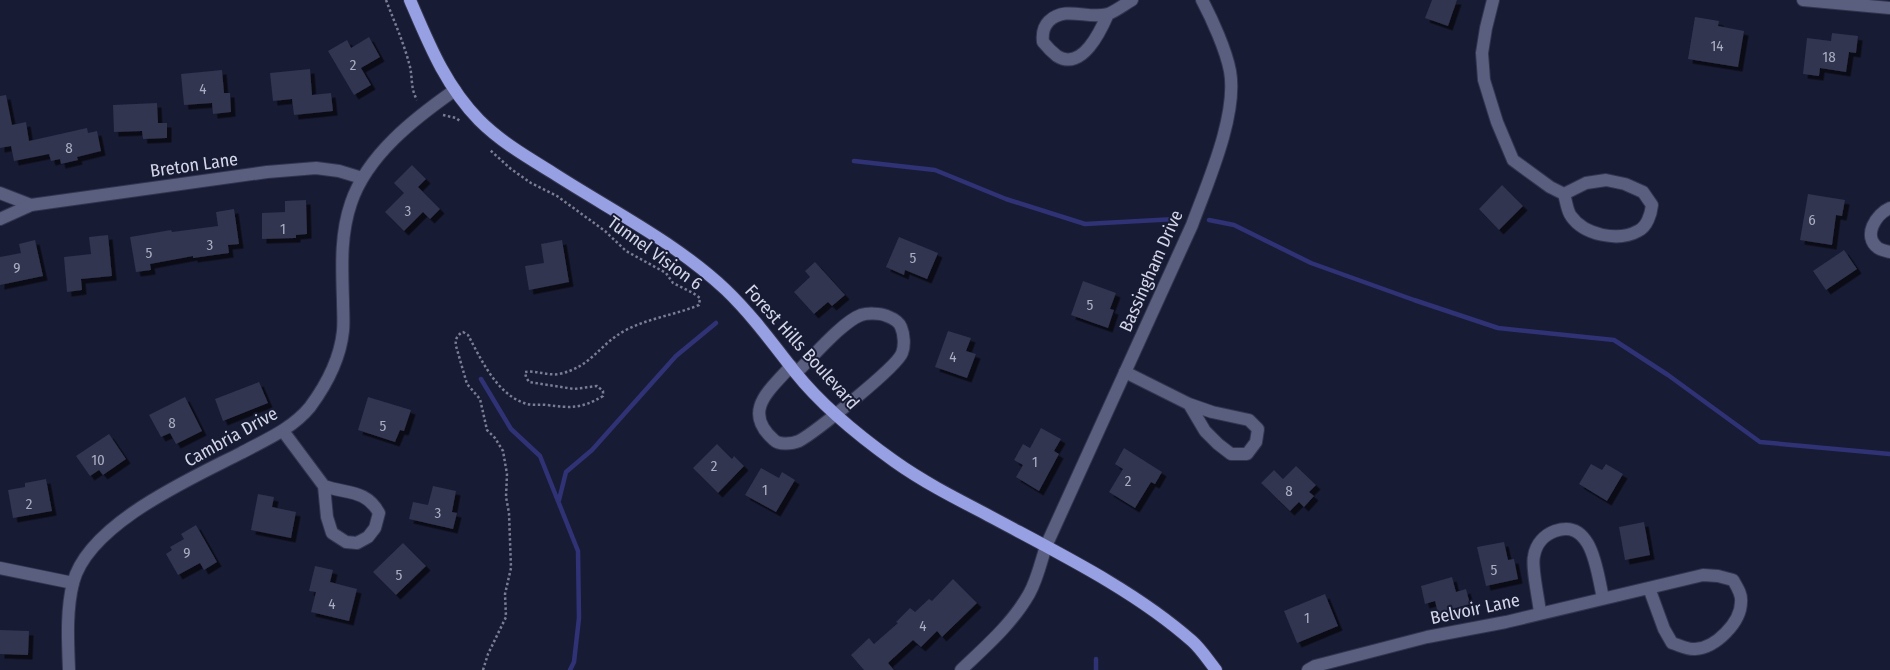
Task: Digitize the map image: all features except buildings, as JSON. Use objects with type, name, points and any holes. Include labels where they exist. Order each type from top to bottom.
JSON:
[{"type":"main road","name":"Forest Hills Boulevard","points":[[410,0],[433,56],[455,90],[478,119],[496,136],[576,188],[637,224],[697,265],[726,290],[753,318],[793,369],[835,414],[894,462],[951,496],[1046,546],[1137,598],[1194,642],[1216,670]]},
{"type":"street","points":[[1108,14],[1099,33],[1079,56],[1070,60],[1057,56],[1043,42],[1042,34],[1046,24],[1055,15],[1072,12],[1091,16],[1108,14],[1132,0]]},
{"type":"street","name":"Bassingham Drive","points":[[961,670],[1006,626],[1029,594],[1046,546],[1192,225],[1211,174],[1227,123],[1230,71],[1213,22],[1202,0]]},
{"type":"street","points":[[1493,0],[1482,52],[1484,80],[1497,122],[1513,160],[1550,187],[1564,194],[1570,216],[1586,229],[1604,235],[1619,237],[1640,231],[1650,216],[1652,204],[1643,192],[1625,184],[1606,180],[1586,183],[1564,194]]},
{"type":"street","points":[[1803,0],[1890,8]]},
{"type":"street","name":"Cambria Drive","points":[[68,670],[68,629],[73,582],[82,562],[94,545],[141,507],[190,479],[283,431],[308,409],[327,383],[338,358],[344,331],[343,238],[351,202],[362,178],[397,136],[419,116],[455,90]]},
{"type":"street","name":"Breton Lane","points":[[0,219],[31,205],[267,172],[316,168],[339,171],[362,178]]},
{"type":"street","name":"Breton Lane","points":[[0,193],[31,205]]},
{"type":"street","points":[[1890,208],[1881,212],[1871,228],[1872,239],[1879,248],[1890,252]]},
{"type":"street","points":[[862,315],[885,315],[898,322],[901,326],[904,339],[902,353],[896,363],[798,442],[776,442],[765,432],[758,420],[758,411],[762,400],[793,369],[848,322],[862,315]]},
{"type":"street","points":[[1125,372],[1189,404],[1212,412],[1250,420],[1258,429],[1256,442],[1247,454],[1231,454],[1205,431],[1189,404]]},
{"type":"street","points":[[283,431],[324,486],[327,517],[332,533],[346,542],[357,543],[368,537],[374,528],[379,513],[374,504],[364,496],[324,486]]},
{"type":"street","points":[[1540,613],[1533,557],[1538,542],[1549,533],[1560,529],[1573,529],[1582,534],[1589,544],[1603,598]]},
{"type":"street","points":[[0,568],[73,582]]},
{"type":"street","name":"Belvoir Lane","points":[[1308,670],[1315,666],[1427,637],[1703,575],[1733,580],[1739,590],[1741,602],[1737,619],[1727,632],[1712,644],[1695,650],[1672,643],[1664,629],[1649,588]]},
{"type":"path","points":[[386,0],[409,63],[413,76],[412,86],[419,103]]},
{"type":"path","points":[[440,114],[456,118],[462,124]]},
{"type":"path","name":"Tunnel Vision 6","points":[[483,670],[488,654],[506,617],[505,594],[511,568],[509,513],[506,497],[507,474],[503,451],[495,438],[487,430],[480,399],[468,384],[456,346],[455,340],[458,334],[463,332],[468,335],[488,373],[512,397],[524,403],[534,405],[581,407],[603,396],[603,390],[597,386],[574,389],[529,382],[525,372],[558,374],[580,367],[588,363],[616,336],[648,320],[699,305],[700,298],[673,283],[666,273],[626,251],[605,231],[557,196],[531,183],[485,145]]},
{"type":"waterway","points":[[854,161],[935,170],[1006,199],[1085,224],[1176,219]]},
{"type":"waterway","points":[[1209,220],[1234,225],[1311,263],[1498,328],[1614,340],[1668,375],[1760,442],[1890,454]]},
{"type":"waterway","points":[[559,500],[566,472],[592,450],[676,356],[716,323]]},
{"type":"waterway","points":[[481,379],[511,429],[540,456],[578,551],[579,618],[574,662],[570,670]]},
{"type":"waterway","points":[[1096,659],[1096,670]]}]
